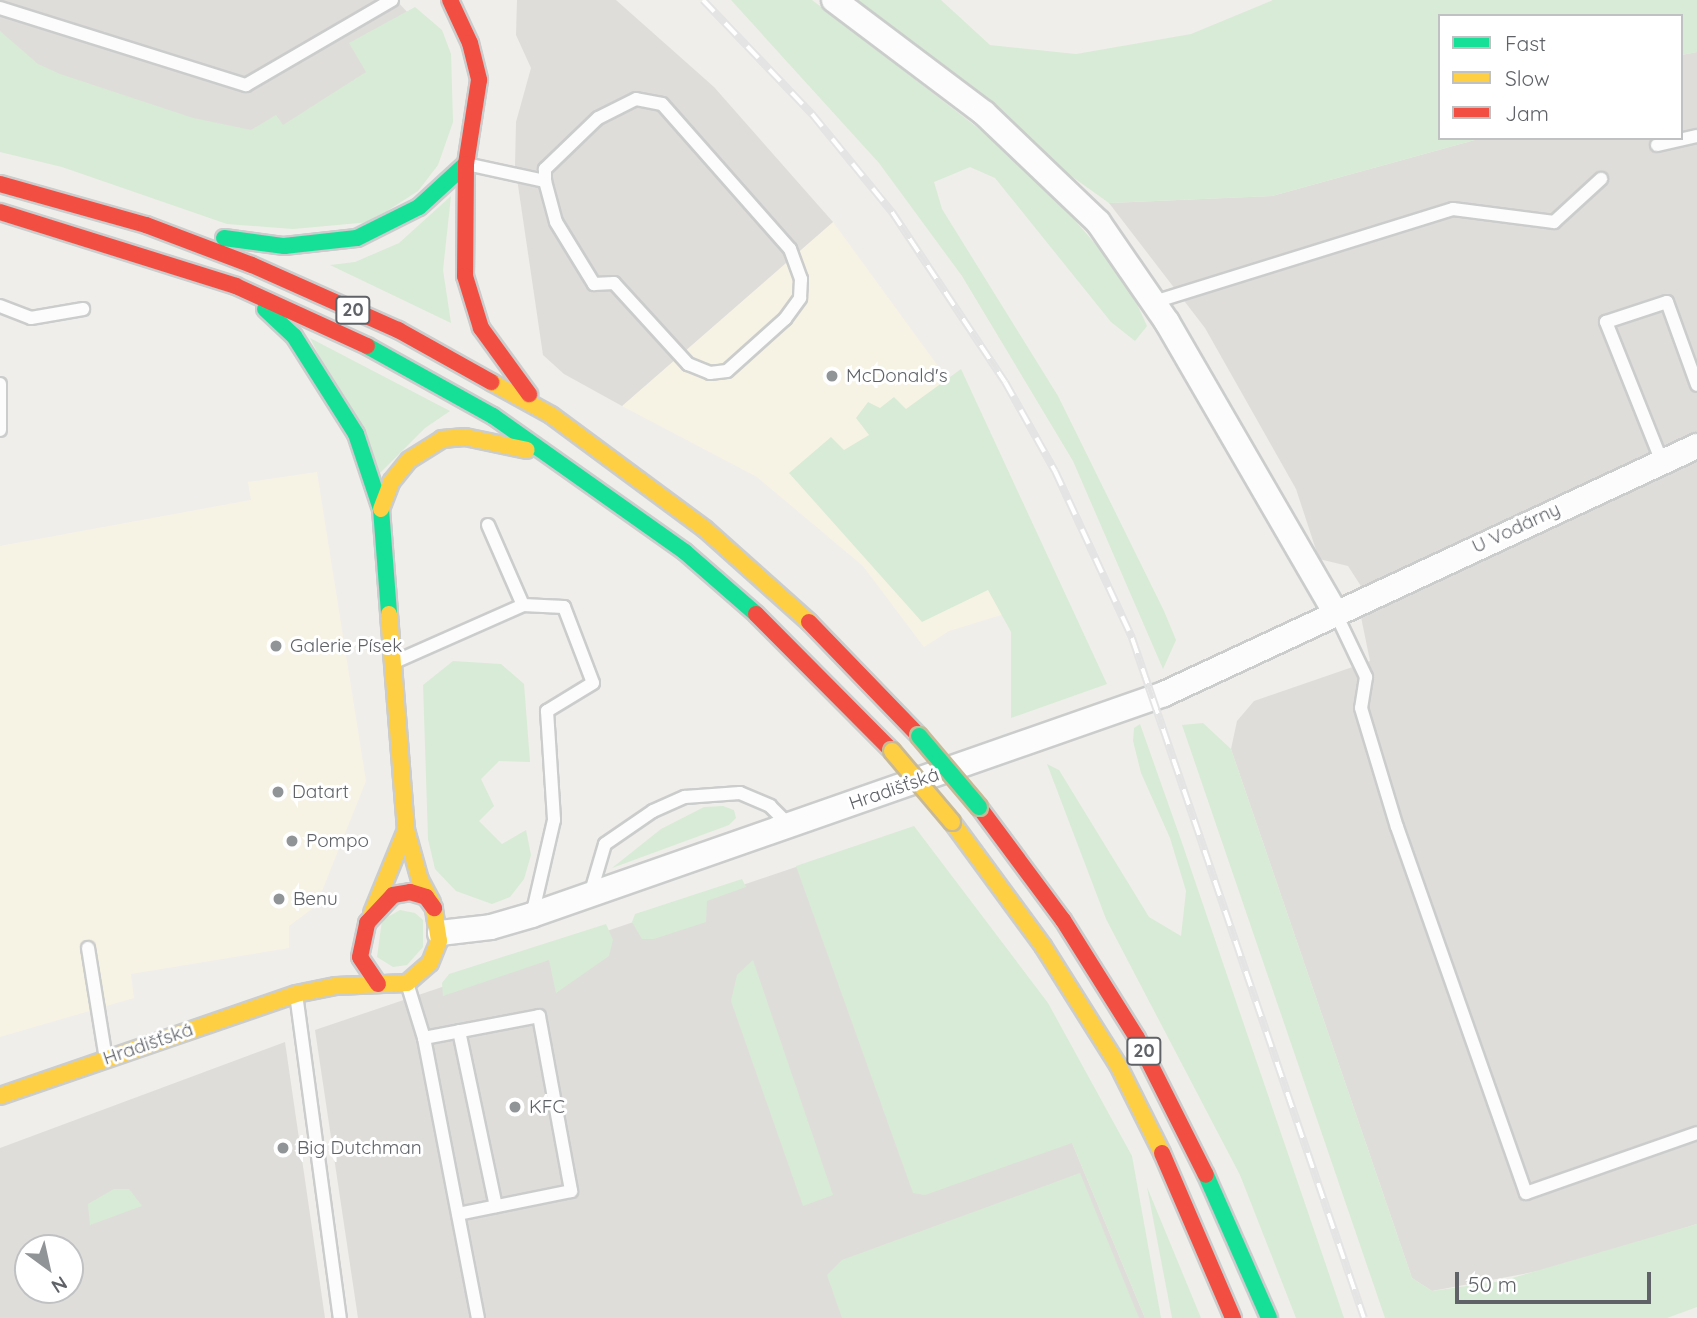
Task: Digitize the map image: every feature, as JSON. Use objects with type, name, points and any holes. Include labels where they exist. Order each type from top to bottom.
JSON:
[{"type":"main road","points":[[450,0],[470,43],[479,80],[466,164],[465,276],[471,307],[509,371],[551,415]]},
{"type":"main road","points":[[146,225],[261,244],[332,243],[357,238],[399,219],[436,194],[466,164]]},
{"type":"main road","name":"20","points":[[0,184],[146,225],[252,265],[398,330],[551,415],[724,546],[859,669],[979,807],[1063,920],[1137,1038],[1199,1160],[1269,1318]]},
{"type":"main road","name":"20","points":[[0,212],[236,286],[384,354],[566,464],[645,520],[752,610],[892,751],[952,822],[1043,946],[1118,1065],[1183,1197],[1233,1318]]},
{"type":"main road","points":[[236,286],[294,336],[317,365],[356,434],[381,509],[396,662],[406,830],[420,880],[432,903],[440,933],[430,963],[407,983]]},
{"type":"main road","points":[[381,509],[392,481],[409,460],[442,439],[498,441],[566,464]]},
{"type":"main road","points":[[340,956],[363,930],[372,913],[406,830]]},
{"type":"main road","points":[[372,913],[402,892],[417,893],[432,903]]},
{"type":"main road","points":[[363,930],[362,964],[378,984]]},
{"type":"main road","name":"Hradišťská","points":[[296,994],[323,972]]},
{"type":"main road","name":"Hradišťská","points":[[0,1096],[296,994],[378,984],[393,987],[407,983]]},
{"type":"street","points":[[834,0],[984,113],[1098,222],[1154,302],[1336,614]]},
{"type":"street","name":"U Vodárny","points":[[1336,614],[1697,446]]},
{"type":"street","name":"Hradišťská","points":[[440,933],[484,929],[531,915],[1164,694],[1336,614]]},
{"type":"lane","points":[[0,8],[246,85],[391,0]]},
{"type":"lane","points":[[636,99],[662,104],[790,249],[801,279],[800,298],[785,319],[727,371],[710,373],[688,364],[614,283],[594,284],[556,222],[545,181],[545,169],[598,118],[636,99]]},
{"type":"lane","points":[[1657,145],[1677,140]]},
{"type":"lane","points":[[466,164],[545,181]]},
{"type":"lane","points":[[1154,302],[1453,209],[1554,222],[1601,179]]},
{"type":"lane","points":[[1662,462],[1606,322],[1667,302],[1697,385]]},
{"type":"lane","points":[[0,306],[32,318],[83,309]]},
{"type":"lane","points":[[0,384],[0,430]]},
{"type":"lane","points":[[488,525],[523,605]]},
{"type":"lane","points":[[396,662],[523,605],[564,607],[593,683],[547,711],[554,820],[531,915]]},
{"type":"lane","points":[[1336,614],[1366,677],[1361,708],[1397,827],[1526,1193],[1697,1133]]},
{"type":"lane","points":[[590,895],[605,844],[653,811],[685,797],[740,793],[770,806],[790,826]]},
{"type":"lane","points":[[88,948],[106,1059]]},
{"type":"lane","points":[[407,983],[424,1038],[478,1318]]},
{"type":"lane","points":[[296,994],[340,1318]]},
{"type":"lane","points":[[424,1038],[539,1016],[571,1191],[458,1214]]},
{"type":"lane","points":[[459,1031],[496,1206]]},
{"type":"shaded area","points":[[0,0],[396,0],[422,28],[429,144],[0,144]]},
{"type":"shaded area","points":[[517,0],[616,0],[714,87],[833,222],[622,406],[564,374],[543,355],[515,165],[516,122],[531,68],[516,35]]},
{"type":"shaded area","points":[[1697,52],[1697,1224],[1560,1267],[1432,1291],[1412,1278],[1231,749],[1237,721],[1254,701],[1370,661],[1361,617],[1377,611],[1348,566],[1319,559],[1296,489],[1205,328],[1109,203],[1272,196],[1475,140],[1683,140],[1683,55]]},
{"type":"shaded area","points":[[833,222],[951,384],[1043,602],[949,631],[924,647],[863,566],[757,477],[622,406]]},
{"type":"shaded area","name":"Galerie Písek","points":[[317,472],[366,781],[316,906],[289,926],[289,948],[131,974],[134,998],[0,1037],[0,546],[251,500],[248,482]]},
{"type":"shaded area","points":[[908,829],[1045,1078],[1145,1318],[358,1318],[315,1030]]},
{"type":"shaded area","points":[[285,1042],[325,1318],[0,1318],[0,1148]]},
{"type":"green space","points":[[731,0],[812,0],[991,138],[1065,209],[1125,278],[1147,326],[1135,341],[1111,322],[995,178],[970,167],[934,182],[942,209],[1058,396],[1164,611],[1176,640],[1163,669],[1073,461],[962,276],[879,163]]},
{"type":"green space","points":[[857,0],[941,0],[990,45],[1076,54],[1191,34],[1273,0],[1697,0],[1697,52],[1683,55],[1683,14],[1438,14],[1438,140],[1475,140],[1272,196],[1109,203],[1029,146]]},
{"type":"green space","points":[[415,7],[442,30],[451,54],[453,122],[438,165],[418,191],[370,222],[293,229],[227,224],[62,167],[0,152],[0,31],[38,64],[60,74],[193,118],[251,130],[276,115],[283,125],[366,72],[349,43]]},
{"type":"green space","points":[[451,196],[443,270],[451,323],[330,265],[355,262],[399,243]]},
{"type":"green space","points":[[310,338],[450,411],[425,428],[379,474]]},
{"type":"green space","points":[[961,369],[1107,684],[1011,718],[1011,632],[988,590],[922,622],[789,473],[831,437],[844,450],[869,435],[856,418],[868,402],[880,408],[894,397],[906,409]]},
{"type":"green space","points":[[453,661],[501,664],[524,684],[530,762],[499,761],[481,779],[494,806],[479,821],[502,844],[526,830],[531,855],[524,879],[510,897],[492,904],[456,891],[435,869],[428,839],[423,685]]},
{"type":"green space","points":[[1203,723],[1231,749],[1412,1278],[1432,1291],[1502,1281],[1697,1224],[1697,1307],[1667,1318],[1385,1318],[1182,725]]},
{"type":"green space","points":[[1140,724],[1344,1318],[1296,1318],[1240,1175],[1106,919],[1047,764],[1059,770],[1149,917],[1181,936],[1186,891],[1170,838],[1141,773],[1133,741],[1134,728]]},
{"type":"green space","points":[[723,806],[734,810],[736,818],[729,825],[612,868],[661,829],[704,807]]},
{"type":"green space","points":[[914,826],[1048,1003],[1132,1156],[1161,1318],[1145,1318],[1072,1143],[925,1195],[913,1193],[796,866]]},
{"type":"green space","points":[[742,879],[746,887],[707,901],[706,922],[654,939],[642,939],[632,922],[635,914]]},
{"type":"green space","points":[[400,910],[415,913],[423,920],[423,947],[407,965],[393,967],[377,957],[382,920]]},
{"type":"green space","points":[[606,924],[613,940],[609,956],[556,993],[549,960],[443,996],[442,983],[449,974]]},
{"type":"green space","points":[[753,960],[833,1195],[803,1206],[731,1001],[737,975]]},
{"type":"green space","points":[[1080,1173],[1139,1318],[842,1318],[827,1275],[842,1260]]},
{"type":"green space","points":[[1147,1187],[1201,1318],[1172,1318]]},
{"type":"green space","points":[[114,1189],[129,1189],[142,1206],[90,1225],[88,1204]]},
{"type":"railway","points":[[703,0],[812,114],[892,212],[1005,382],[1055,471],[1132,638],[1364,1318]]},
{"type":"traffic: fast","points":[[224,238],[284,246],[357,238],[419,207],[466,164]]},
{"type":"traffic: fast","points":[[265,309],[294,336],[356,434],[381,509],[389,614]]},
{"type":"traffic: fast","points":[[367,346],[493,416],[685,552],[756,614]]},
{"type":"traffic: fast","points":[[919,736],[979,807]]},
{"type":"traffic: fast","points":[[1206,1175],[1269,1318]]},
{"type":"traffic: slow","points":[[491,382],[551,415],[705,529],[809,622]]},
{"type":"traffic: slow","points":[[381,509],[392,481],[409,460],[442,439],[465,437],[527,450]]},
{"type":"traffic: slow","points":[[389,614],[406,830],[420,880],[432,903]]},
{"type":"traffic: slow","points":[[892,751],[952,822]]},
{"type":"traffic: slow","points":[[952,822],[1043,946],[1118,1065],[1162,1153]]},
{"type":"traffic: slow","points":[[372,913],[406,830]]},
{"type":"traffic: slow","points":[[0,1096],[296,994],[336,986],[407,983],[430,963],[439,941],[434,908]]},
{"type":"traffic: jam","points":[[450,0],[470,43],[479,80],[466,164],[465,276],[481,328],[529,394]]},
{"type":"traffic: jam","points":[[0,184],[146,225],[252,265],[398,330],[491,382]]},
{"type":"traffic: jam","points":[[0,212],[236,286],[367,346]]},
{"type":"traffic: jam","points":[[756,614],[892,751]]},
{"type":"traffic: jam","points":[[809,622],[919,736]]},
{"type":"traffic: jam","points":[[979,807],[1063,920],[1137,1038],[1206,1175]]},
{"type":"traffic: jam","points":[[378,984],[360,957],[367,923],[393,895],[410,892],[426,897],[434,908]]},
{"type":"traffic: jam","points":[[1162,1153],[1233,1318]]},
{"type":"place","name":"McDonald's","points":[[832,376]]},
{"type":"place","name":"Galerie Písek","points":[[276,646]]},
{"type":"place","name":"Datart","points":[[278,792]]},
{"type":"place","name":"Pompo","points":[[292,841]]},
{"type":"place","name":"Benu","points":[[279,899]]},
{"type":"place","name":"KFC","points":[[515,1107]]},
{"type":"place","name":"Big Dutchman","points":[[283,1148]]}]
